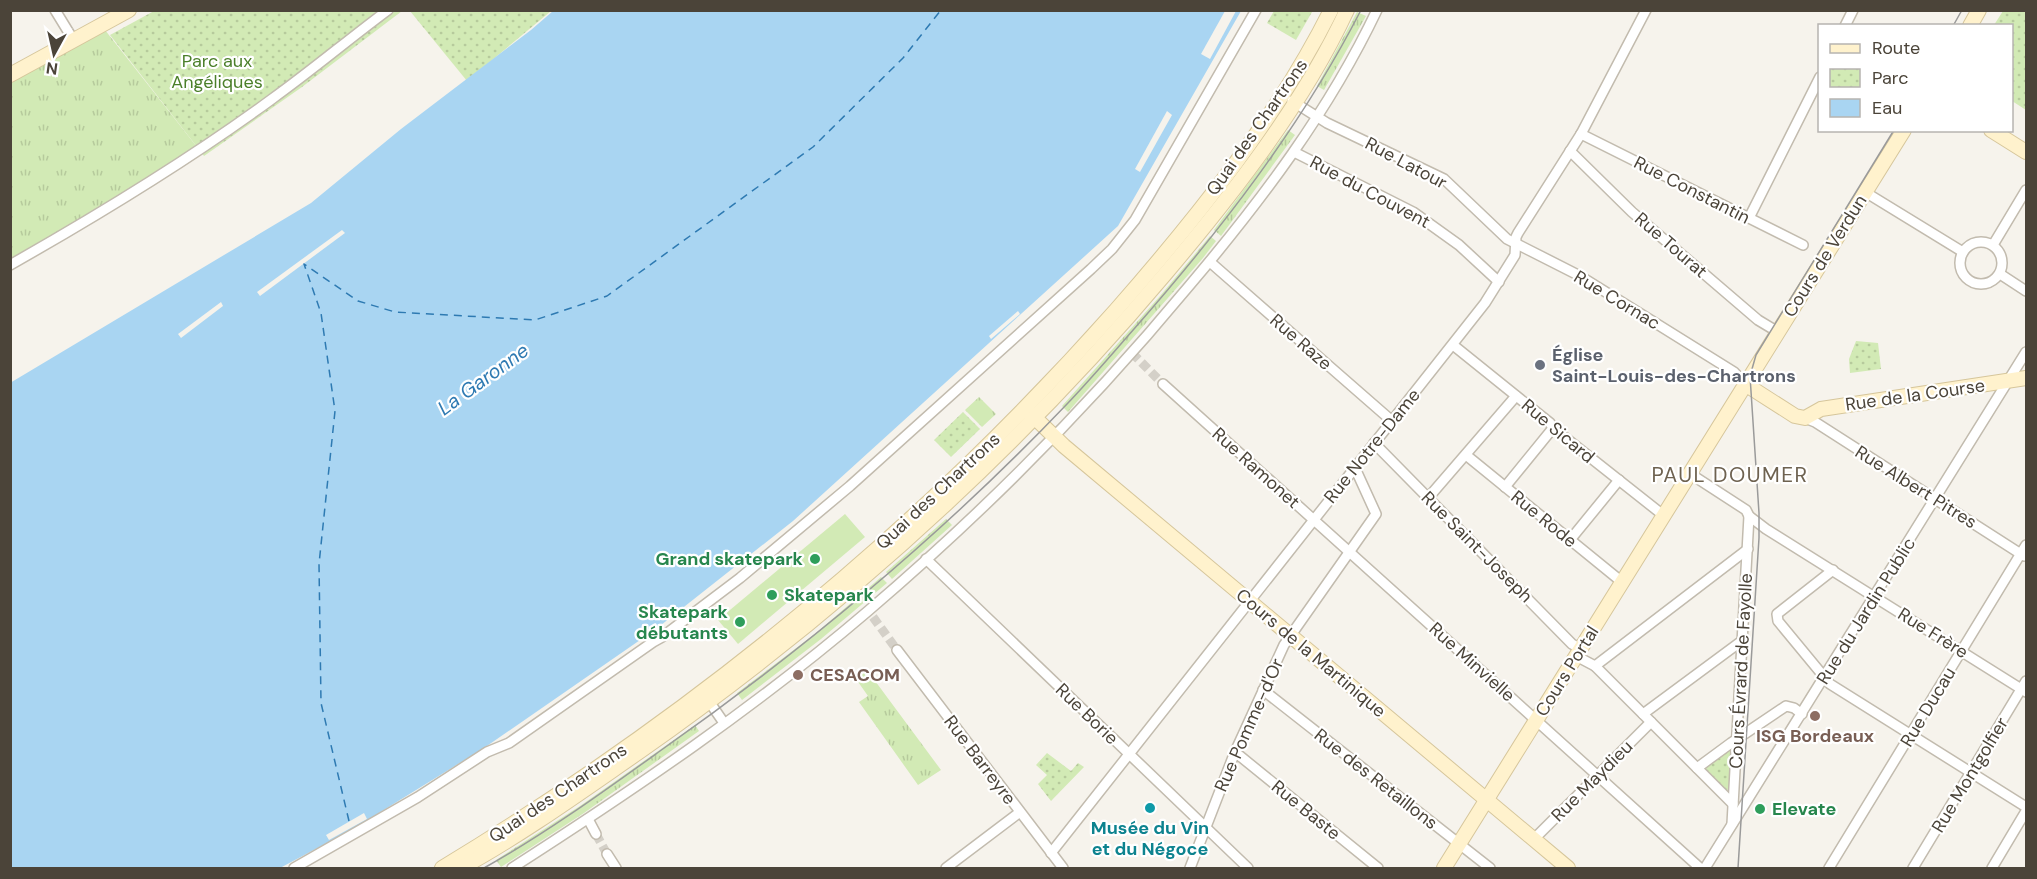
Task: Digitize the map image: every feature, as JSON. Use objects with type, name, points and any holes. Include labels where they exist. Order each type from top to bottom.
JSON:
[{"type":"main road","points":[[10,75],[129,10]]},
{"type":"main road","name":"Quai des Chartrons","points":[[442,868],[465,864],[544,805],[797,634],[934,516],[1036,418],[1113,336],[1228,197],[1288,99],[1298,71],[1331,10]]},
{"type":"main road","name":"Quai des Chartrons","points":[[706,697],[920,511],[1025,408],[1107,320],[1176,240],[1259,130],[1288,99],[1326,51],[1347,10]]},
{"type":"main road","points":[[1971,24],[1979,10]]},
{"type":"main road","name":"Cours de Verdun","points":[[1689,474],[1903,132]]},
{"type":"main road","points":[[1994,132],[2026,152]]},
{"type":"main road","name":"Rue de la Course","points":[[1805,418],[1821,409],[2026,378]]},
{"type":"main road","points":[[1745,384],[1795,416],[1805,418]]},
{"type":"main road","name":"Cours de la Martinique","points":[[1025,408],[1055,437],[1568,868]]},
{"type":"main road","name":"Cours Portal","points":[[1444,868],[1689,474]]},
{"type":"street","points":[[10,265],[75,228],[200,149],[273,98],[388,10]]},
{"type":"street","points":[[294,868],[418,797],[487,753],[510,743],[662,637],[793,535],[988,363],[1092,269],[1112,249],[1135,220],[1256,10]]},
{"type":"street","points":[[1365,10],[1376,13]]},
{"type":"street","name":"Rue Notre-Dame","points":[[1051,853],[1485,303],[1515,255],[1518,233],[1581,134],[1646,10]]},
{"type":"street","points":[[1846,24],[1853,10]]},
{"type":"street","points":[[59,12],[74,41]]},
{"type":"street","name":"Quai des Chartrons","points":[[512,868],[588,819],[724,723],[870,614],[1055,437],[1132,353],[1249,214],[1317,116],[1376,13]]},
{"type":"street","points":[[1749,218],[1818,81]]},
{"type":"street","name":"Rue Latour","points":[[1288,99],[1317,116],[1444,179],[1507,239],[1515,243]]},
{"type":"street","name":"Rue Constantin","points":[[1581,134],[1803,245]]},
{"type":"street","name":"Rue Tourat","points":[[1570,151],[1641,220],[1758,320],[1778,332]]},
{"type":"street","name":"Rue du Couvent","points":[[1294,152],[1413,212],[1459,245],[1499,282]]},
{"type":"street","points":[[1993,245],[2026,190]]},
{"type":"street","points":[[1866,192],[1963,252]]},
{"type":"street","points":[[1980,242],[1993,245],[2001,255],[2003,262],[2000,274],[1990,283],[1983,285],[1970,281],[1962,271],[1960,263],[1963,252],[1973,244],[1980,242]]},
{"type":"street","name":"Rue Cornac","points":[[1515,243],[1580,276],[1734,372],[1745,384]]},
{"type":"street","name":"Rue Raze","points":[[1210,262],[1392,421]]},
{"type":"street","points":[[2000,274],[2026,291]]},
{"type":"street","name":"Rue Sicard","points":[[1453,345],[1663,515]]},
{"type":"street","name":"Rue du Jardin Public","points":[[1705,868],[2026,352]]},
{"type":"street","name":"Rue Ramonet","points":[[1163,384],[1350,552]]},
{"type":"street","points":[[1428,498],[1516,396]]},
{"type":"street","name":"Rue Albert Pitres","points":[[1805,418],[2025,552]]},
{"type":"street","points":[[1505,487],[1553,428]]},
{"type":"street","name":"Rue Saint-Joseph","points":[[1374,443],[1579,652],[1733,804]]},
{"type":"street","name":"Rue Rode","points":[[1466,455],[1622,582]]},
{"type":"street","name":"Rue Pomme-d'Or","points":[[1190,868],[1235,752],[1290,636],[1376,514],[1355,468]]},
{"type":"street","name":"Rue Frère","points":[[1689,474],[1740,505],[1749,516],[1766,529],[1962,651],[2025,687]]},
{"type":"street","points":[[1570,540],[1619,480]]},
{"type":"street","name":"Cours Évrard de Fayolle","points":[[1732,826],[1749,516]]},
{"type":"street","points":[[1595,666],[1748,549]]},
{"type":"street","name":"Rue Minvielle","points":[[1350,552],[1700,868]]},
{"type":"street","name":"Rue Ducau","points":[[1829,868],[2025,552]]},
{"type":"street","name":"Rue Borie","points":[[926,559],[1248,868]]},
{"type":"street","points":[[1833,570],[1777,614],[1778,621],[1831,684],[2026,809],[1992,868]]},
{"type":"street","points":[[1643,714],[1743,640]]},
{"type":"street","name":"Rue Barreyre","points":[[897,650],[1063,868]]},
{"type":"street","name":"Rue Montgolfier","points":[[1913,868],[2025,687]]},
{"type":"street","name":"Rue des Retaillons","points":[[1263,690],[1490,868]]},
{"type":"street","points":[[706,697],[724,723]]},
{"type":"street","points":[[1697,768],[1731,742],[1786,706],[1802,714]]},
{"type":"street","name":"Rue Maydieu","points":[[1534,839],[1651,722]]},
{"type":"street","name":"Rue Baste","points":[[1235,752],[1378,868]]},
{"type":"street","points":[[946,868],[1020,812]]},
{"type":"street","points":[[588,819],[596,834]]},
{"type":"street","points":[[607,854],[616,868]]},
{"type":"green space","name":"Parc aux Angéliques","points":[[154,11],[402,11],[302,87],[204,156],[110,35]]},
{"type":"green space","points":[[410,11],[551,11],[467,81]]},
{"type":"green space","points":[[1274,11],[1312,12],[1296,40],[1267,23]]},
{"type":"green space","points":[[2003,11],[2026,11],[2026,110],[2013,102],[2013,24],[1995,24]]},
{"type":"green space","points":[[1357,12],[1366,16],[1324,90],[1317,86]]},
{"type":"green space","points":[[105,30],[197,147],[11,261],[10,82]]},
{"type":"green space","points":[[1288,130],[1295,135],[1221,236],[1214,230]]},
{"type":"green space","points":[[1210,236],[1216,241],[1203,258],[1068,412],[1062,406]]},
{"type":"green space","points":[[1856,341],[1878,343],[1881,369],[1850,373],[1849,359]]},
{"type":"green space","points":[[979,397],[996,414],[982,427],[965,410]]},
{"type":"green space","points":[[963,412],[980,429],[951,457],[934,440]]},
{"type":"green space","points":[[845,514],[865,537],[738,644],[718,620]]},
{"type":"green space","points":[[946,519],[952,525],[892,579],[886,572]]},
{"type":"green space","points":[[881,577],[887,583],[821,639],[742,700],[737,693],[816,633]]},
{"type":"green space","points":[[867,670],[941,770],[918,785],[859,702],[868,696],[856,679]]},
{"type":"green space","points":[[695,725],[699,731],[584,813],[501,867],[496,860],[580,806]]},
{"type":"green space","points":[[1733,745],[1730,789],[1725,791],[1701,768]]},
{"type":"green space","points":[[1047,753],[1071,771],[1078,763],[1084,767],[1051,801],[1038,784],[1047,775],[1036,765]]},
{"type":"water","name":"La Garonne","points":[[553,11],[1241,11],[1118,226],[793,521],[656,629],[484,748],[353,829],[280,868],[11,868],[10,383],[311,203],[401,129]]},
{"type":"pier","points":[[1225,11],[1236,11],[1210,59],[1201,54]]},
{"type":"pier","points":[[1167,111],[1172,115],[1140,172],[1135,169]]},
{"type":"pier","points":[[342,230],[345,233],[260,296],[257,292]]},
{"type":"pier","points":[[221,302],[223,306],[181,338],[178,334]]},
{"type":"pier","points":[[1018,311],[1020,314],[991,339],[989,336]]},
{"type":"pier","points":[[364,813],[367,819],[329,840],[326,835]]},
{"type":"ferry route","points":[[349,821],[321,703],[319,564],[335,411],[321,313],[304,264],[358,301],[395,312],[535,320],[607,296],[813,147],[903,58],[941,10]]},
{"type":"tunnel","points":[[1132,353],[1163,384]]},
{"type":"tunnel","points":[[873,617],[897,650]]},
{"type":"tunnel","points":[[596,834],[607,854]]},
{"type":"tram line","points":[[484,868],[595,797],[714,712],[821,630],[923,543],[1020,452],[1101,367],[1228,216],[1285,137],[1338,53],[1361,10]]},
{"type":"tram line","points":[[1954,24],[1962,10]]},
{"type":"tram line","points":[[1738,868],[1759,538],[1750,376],[1756,355],[1893,132]]},
{"type":"place","name":"Église Saint-Louis-des-Chartrons","points":[[1540,365]]},
{"type":"place","name":"Grand skatepark","points":[[815,559]]},
{"type":"place","name":"Skatepark","points":[[772,595]]},
{"type":"place","name":"Skatepark débutants","points":[[740,622]]},
{"type":"place","name":"CESACOM","points":[[798,675]]},
{"type":"place","name":"ISG Bordeaux","points":[[1815,716]]},
{"type":"place","name":"Musée du Vin et du Négoce","points":[[1150,808]]},
{"type":"place","name":"Elevate","points":[[1760,809]]},
{"type":"district","name":"PAUL DOUMER","points":[[1730,475]]}]
